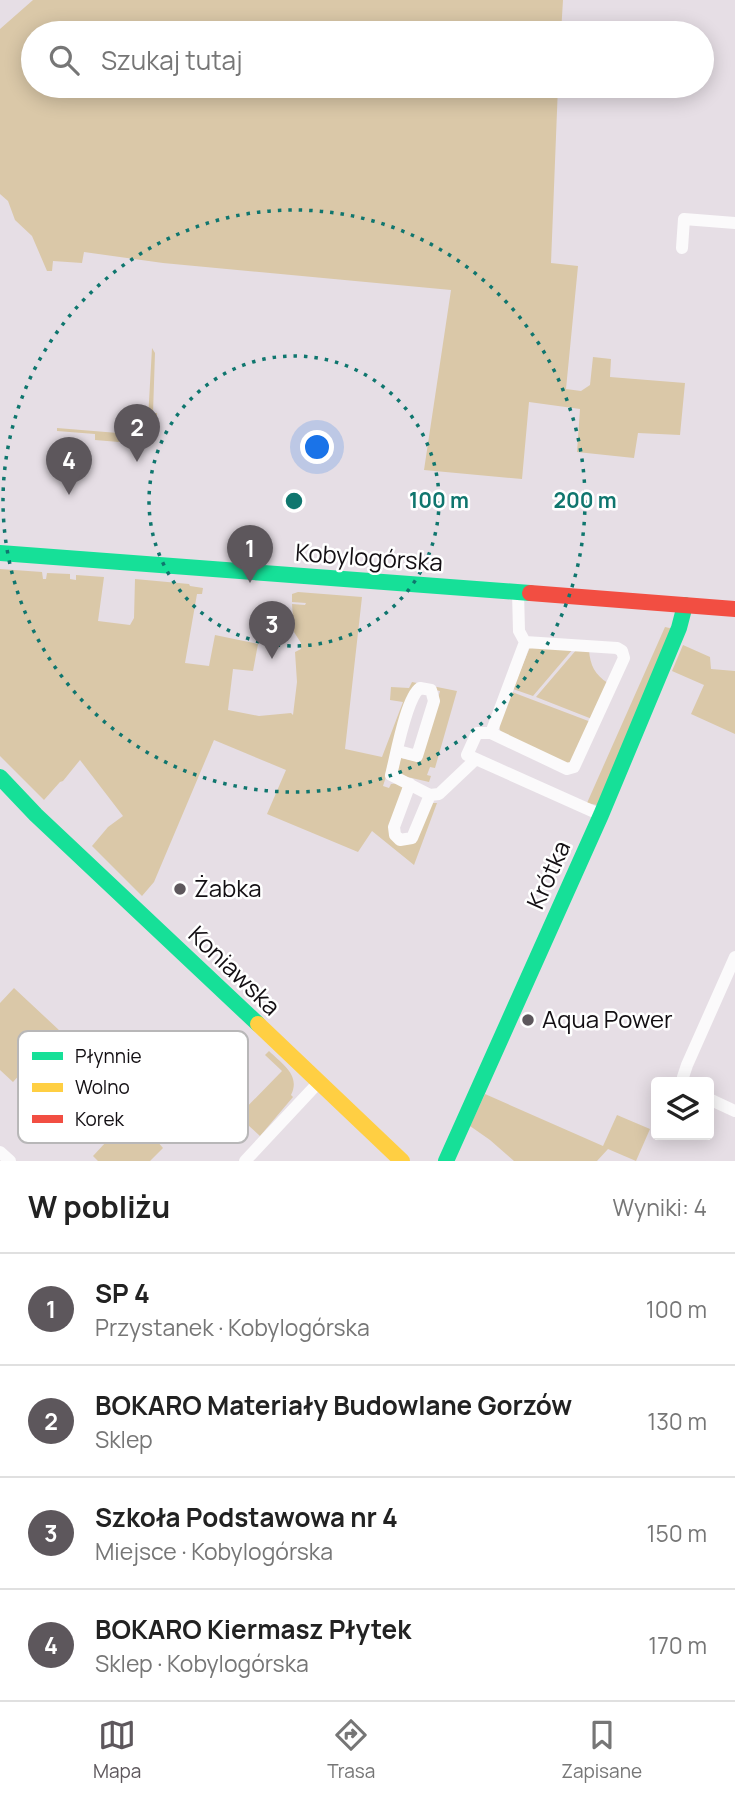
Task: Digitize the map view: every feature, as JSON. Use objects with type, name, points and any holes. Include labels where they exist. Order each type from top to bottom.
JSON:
[{"type":"street","points":[[682,248],[684,219],[735,223]]},
{"type":"street","name":"Kobylogórska","points":[[0,553],[735,609]]},
{"type":"street","points":[[491,733],[525,642],[519,631],[518,592]]},
{"type":"street","name":"Krótka","points":[[446,1161],[601,815],[679,628],[685,605]]},
{"type":"street","points":[[525,642],[617,648],[624,654],[574,767],[567,769],[491,733],[477,733],[467,755],[601,815]]},
{"type":"street","points":[[398,751],[417,756],[434,701],[431,690],[420,688],[413,695],[391,775],[430,795],[439,794],[475,759]]},
{"type":"street","name":"Koniawska","points":[[0,777],[34,813],[402,1161]]},
{"type":"street","points":[[410,784],[394,827],[395,835],[400,840],[412,838],[430,795]]},
{"type":"street","name":"Koniawska","points":[[0,787],[34,813]]},
{"type":"street","points":[[683,1077],[735,957]]},
{"type":"street","points":[[245,1161],[319,1083]]},
{"type":"street","points":[[714,1101],[735,1111]]},
{"type":"street","points":[[0,1152],[10,1161]]},
{"type":"shaded area","points":[[33,0],[563,0],[562,21],[21,21],[21,98],[558,98],[551,263],[578,266],[566,389],[581,391],[590,385],[593,357],[611,359],[610,377],[685,383],[680,435],[638,433],[634,458],[577,452],[580,409],[529,402],[522,479],[424,470],[451,290],[163,263],[84,252],[82,263],[53,261],[52,271],[47,271],[32,236],[15,220],[8,201],[0,194],[0,29]]},
{"type":"shaded area","points":[[152,348],[155,353],[153,413],[157,413],[156,439],[122,436],[119,442],[95,440],[95,434],[57,431],[57,428],[130,434],[143,426],[148,419]]},
{"type":"shaded area","points":[[0,569],[42,572],[43,579],[46,579],[47,573],[70,574],[70,579],[76,580],[76,575],[104,577],[98,621],[130,625],[134,618],[135,579],[189,584],[203,588],[202,594],[197,594],[185,663],[209,666],[215,635],[258,644],[253,671],[233,669],[228,710],[259,716],[293,715],[297,682],[295,652],[301,649],[301,643],[294,632],[292,604],[306,603],[292,602],[292,594],[298,592],[362,597],[345,749],[382,757],[403,702],[390,700],[391,687],[409,688],[412,682],[457,691],[435,768],[430,767],[427,775],[431,776],[429,782],[399,775],[397,772],[401,758],[420,762],[440,691],[415,686],[383,786],[389,788],[391,784],[399,783],[403,787],[389,832],[403,845],[414,842],[430,803],[437,803],[414,865],[372,831],[358,852],[267,814],[286,770],[214,740],[154,882],[142,896],[92,846],[108,827],[123,816],[80,760],[44,800],[0,756]]},
{"type":"shaded area","points":[[665,627],[674,629],[597,805],[587,803]]},
{"type":"shaded area","points":[[683,645],[710,657],[711,669],[735,671],[735,734],[691,714],[704,685],[672,671]]},
{"type":"shaded area","points":[[530,647],[573,649],[533,696],[513,689]]},
{"type":"shaded area","points":[[577,649],[589,650],[594,669],[608,683],[592,719],[536,697]]},
{"type":"shaded area","points":[[512,692],[591,722],[575,759],[568,764],[501,734],[499,725]]},
{"type":"shaded area","points":[[14,988],[60,1031],[18,1031],[18,1077],[13,1082],[0,1070],[0,1003]]},
{"type":"shaded area","points":[[269,1051],[289,1070],[294,1082],[291,1095],[293,1097],[260,1136],[248,1125],[248,1106],[282,1071],[265,1055]]},
{"type":"shaded area","points":[[485,1094],[603,1146],[617,1115],[650,1129],[636,1161],[608,1149],[597,1161],[514,1161],[470,1126]]},
{"type":"shaded area","points":[[105,1143],[159,1143],[163,1148],[150,1161],[98,1161],[93,1156]]},
{"type":"traffic: fast","points":[[0,553],[530,593]]},
{"type":"traffic: fast","points":[[446,1161],[601,815],[679,628],[685,605]]},
{"type":"traffic: fast","points":[[0,777],[36,815],[258,1024]]},
{"type":"traffic: slow","points":[[258,1024],[402,1161]]},
{"type":"traffic: jam","points":[[530,593],[735,609]]},
{"type":"place","name":"BOKARO Materiały Budowlane Gorzów","points":[[137,462]]},
{"type":"place","name":"BOKARO Kiermasz Płytek","points":[[69,495]]},
{"type":"place","name":"SP 4","points":[[250,583]]},
{"type":"place","name":"Szkoła Podstawowa nr 4","points":[[272,659]]},
{"type":"place","name":"Żabka","points":[[180,889]]},
{"type":"place","name":"Aqua Power","points":[[528,1020]]}]
